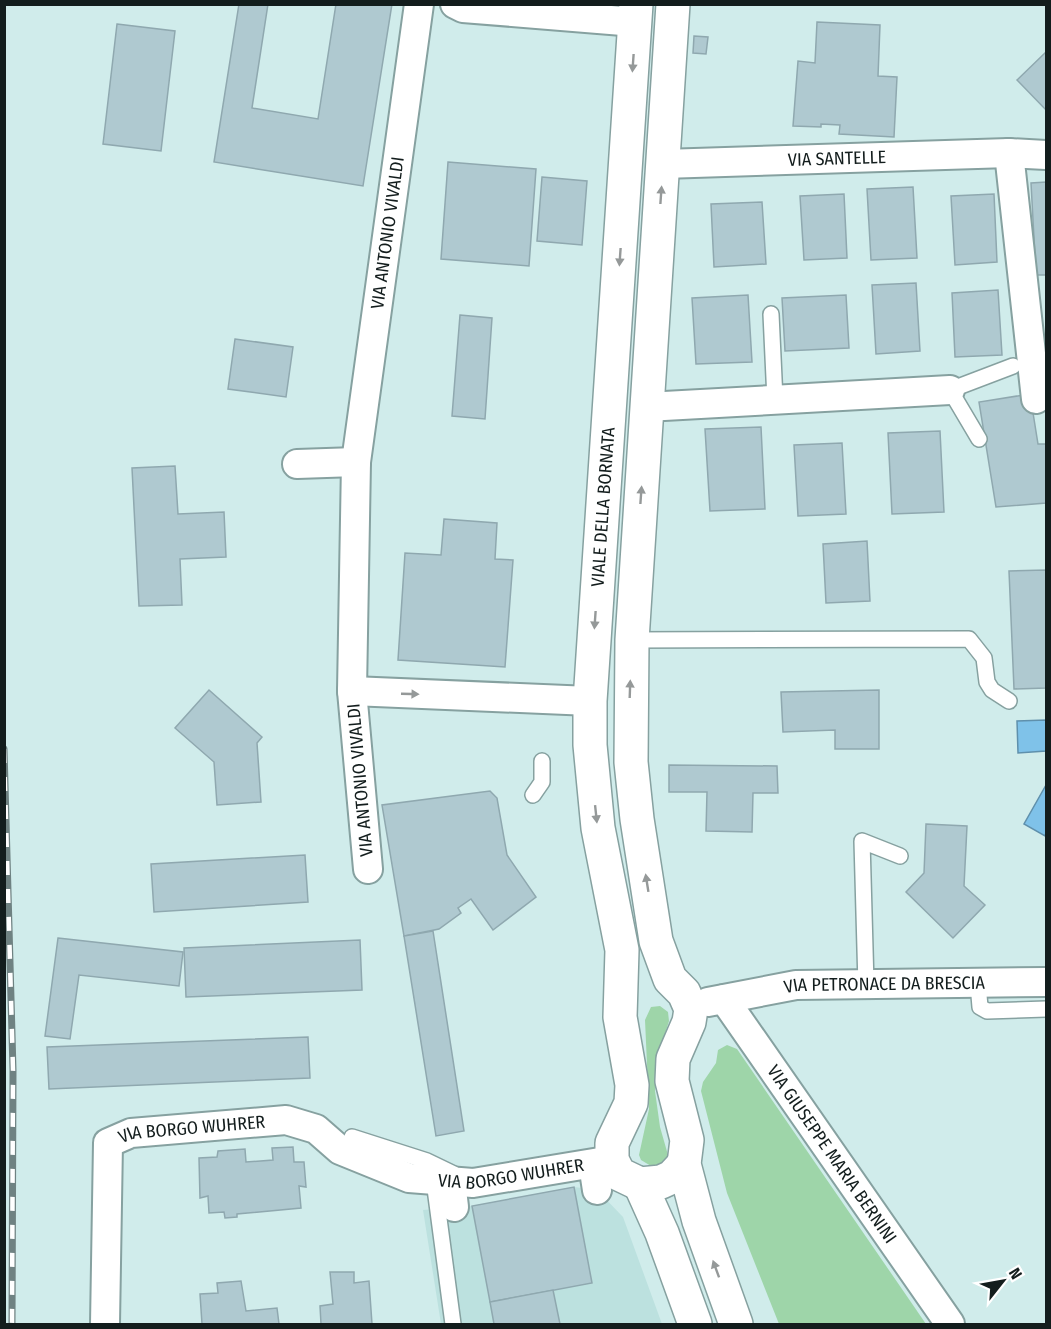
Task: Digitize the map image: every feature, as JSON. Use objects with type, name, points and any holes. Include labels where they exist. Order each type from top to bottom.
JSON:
[{"type":"main road","name":"VIALE DELLA BORNATA","points":[[673,4],[646,407],[632,640],[630,717],[637,819],[656,941],[694,999]]},
{"type":"main road","name":"VIALE DELLA BORNATA","points":[[600,1172],[631,1103],[632,1085],[621,1008],[622,950],[598,828],[590,745],[590,701],[636,13]]},
{"type":"main road","points":[[621,1008],[638,983],[653,978],[694,999],[674,1059],[672,1081],[687,1140],[684,1164],[699,1221],[736,1324]]},
{"type":"main road","points":[[600,1172],[620,1174],[640,1184],[661,1182],[672,1177],[684,1164]]},
{"type":"main road","points":[[640,1184],[662,1233],[695,1324]]},
{"type":"street","name":"VIA ANTONIO VIVALDI","points":[[368,869],[352,691],[356,462],[419,4]]},
{"type":"street","points":[[455,4],[475,9],[636,13]]},
{"type":"street","points":[[1009,153],[1036,399]]},
{"type":"street","name":"VIA SANTELLE","points":[[663,164],[1009,153],[1047,155]]},
{"type":"street","points":[[646,407],[950,390]]},
{"type":"street","points":[[297,464],[356,462]]},
{"type":"street","name":"VIA ANTONIO VIVALDI","points":[[352,691],[590,701]]},
{"type":"street","name":"VIA PETRONACE DA BRESCIA","points":[[694,999],[796,986],[1047,982]]},
{"type":"street","name":"VIA GIUSEPPE MARIA BERNINI","points":[[694,999],[950,1324]]},
{"type":"street","name":"VIA BORGO WUHRER","points":[[105,1324],[108,1143],[131,1132],[286,1120],[316,1129],[340,1149],[444,1186],[600,1172]]},
{"type":"lane","points":[[771,314],[775,400]]},
{"type":"lane","points":[[979,439],[950,390],[1013,366]]},
{"type":"lane","points":[[632,640],[969,639],[984,658],[987,682],[993,690],[1009,701]]},
{"type":"lane","points":[[533,795],[542,782],[542,761]]},
{"type":"lane","points":[[866,985],[862,841],[900,856]]},
{"type":"lane","points":[[978,984],[981,1007],[987,1011],[1047,1009]]},
{"type":"lane","points":[[352,1137],[427,1161],[444,1186],[453,1324]]},
{"type":"shaded area","points":[[574,1187],[597,1190],[623,1217],[662,1324],[441,1324],[423,1210],[472,1206]]},
{"type":"green space","points":[[660,1006],[668,1012],[669,1021],[658,1056],[655,1091],[660,1127],[668,1155],[661,1164],[651,1166],[641,1160],[639,1155],[649,1109],[645,1020],[651,1007]]},
{"type":"green space","points":[[727,1045],[737,1049],[926,1324],[779,1324],[727,1193],[701,1091],[703,1082],[716,1063],[718,1050]]},
{"type":"water","points":[[1046,720],[1046,751],[1018,753],[1017,721]]},
{"type":"water","points":[[1046,785],[1046,833],[1045,836],[1024,824]]},
{"type":"building","points":[[239,4],[268,4],[252,108],[318,119],[336,4],[392,4],[363,186],[214,162]]},
{"type":"building","points":[[817,22],[880,25],[878,76],[897,77],[894,137],[839,134],[840,125],[793,126],[798,61],[815,63]]},
{"type":"building","points":[[117,24],[175,31],[161,151],[103,144]]},
{"type":"building","points":[[694,36],[708,37],[706,54],[693,53]]},
{"type":"building","points":[[1046,52],[1046,110],[1017,80]]},
{"type":"building","points":[[448,162],[536,169],[529,266],[441,259]]},
{"type":"building","points":[[542,177],[587,181],[582,245],[537,241]]},
{"type":"building","points":[[1046,182],[1046,275],[1036,275],[1031,183]]},
{"type":"building","points":[[913,187],[917,258],[871,260],[867,189]]},
{"type":"building","points":[[844,194],[847,258],[804,260],[800,196]]},
{"type":"building","points":[[994,194],[997,262],[955,265],[951,196]]},
{"type":"building","points":[[762,202],[766,264],[714,267],[711,204]]},
{"type":"building","points":[[916,283],[920,351],[876,354],[872,285]]},
{"type":"building","points":[[998,290],[1002,355],[955,357],[952,293]]},
{"type":"building","points":[[748,295],[752,362],[696,364],[692,298]]},
{"type":"building","points":[[846,295],[849,348],[785,351],[782,298]]},
{"type":"building","points":[[460,315],[492,318],[485,419],[452,416]]},
{"type":"building","points":[[235,339],[293,347],[286,397],[228,389]]},
{"type":"building","points":[[1030,394],[1038,444],[1046,444],[1046,503],[996,507],[979,402]]},
{"type":"building","points":[[761,427],[765,509],[710,511],[705,429]]},
{"type":"building","points":[[940,431],[944,512],[892,514],[888,433]]},
{"type":"building","points":[[842,443],[846,514],[798,516],[794,445]]},
{"type":"building","points":[[175,466],[178,514],[224,512],[226,557],[180,559],[182,605],[139,606],[132,468]]},
{"type":"building","points":[[444,519],[497,523],[495,559],[513,560],[505,667],[398,660],[405,553],[441,555]]},
{"type":"building","points":[[867,541],[870,601],[826,603],[823,544]]},
{"type":"building","points":[[1046,570],[1046,688],[1014,689],[1009,571]]},
{"type":"building","points":[[209,690],[262,737],[257,743],[261,802],[217,805],[214,762],[175,728]]},
{"type":"building","points":[[879,690],[879,749],[835,749],[835,730],[783,732],[781,692]]},
{"type":"building","points":[[669,765],[777,766],[778,793],[753,793],[752,832],[706,831],[707,792],[669,792]]},
{"type":"building","points":[[490,791],[497,798],[507,855],[536,897],[493,930],[471,899],[458,908],[461,913],[439,929],[404,936],[382,805]]},
{"type":"building","points":[[926,824],[967,826],[964,886],[985,905],[953,938],[906,892],[924,873]]},
{"type":"building","points":[[305,855],[308,902],[154,912],[151,864]]},
{"type":"building","points":[[433,931],[464,1131],[436,1136],[404,936]]},
{"type":"building","points":[[58,938],[183,952],[179,986],[79,975],[70,1039],[45,1036]]},
{"type":"building","points":[[360,940],[362,990],[186,997],[184,948]]},
{"type":"building","points":[[308,1037],[310,1078],[49,1089],[47,1047]]},
{"type":"building","points":[[293,1147],[294,1162],[304,1162],[306,1187],[299,1186],[301,1208],[237,1214],[237,1217],[225,1218],[224,1212],[209,1213],[208,1196],[200,1198],[199,1158],[217,1157],[218,1151],[245,1149],[246,1162],[273,1160],[272,1148]]},
{"type":"building","points":[[574,1187],[592,1283],[490,1302],[472,1206]]},
{"type":"building","points":[[330,1272],[354,1272],[354,1283],[369,1281],[372,1324],[321,1324],[320,1306],[333,1304]]},
{"type":"building","points":[[241,1281],[246,1311],[277,1308],[279,1324],[202,1324],[200,1294],[218,1293],[217,1283]]},
{"type":"building","points":[[553,1290],[560,1324],[494,1324],[490,1302]]},
{"type":"railway","points":[[4,749],[13,1070],[12,1324]]}]
